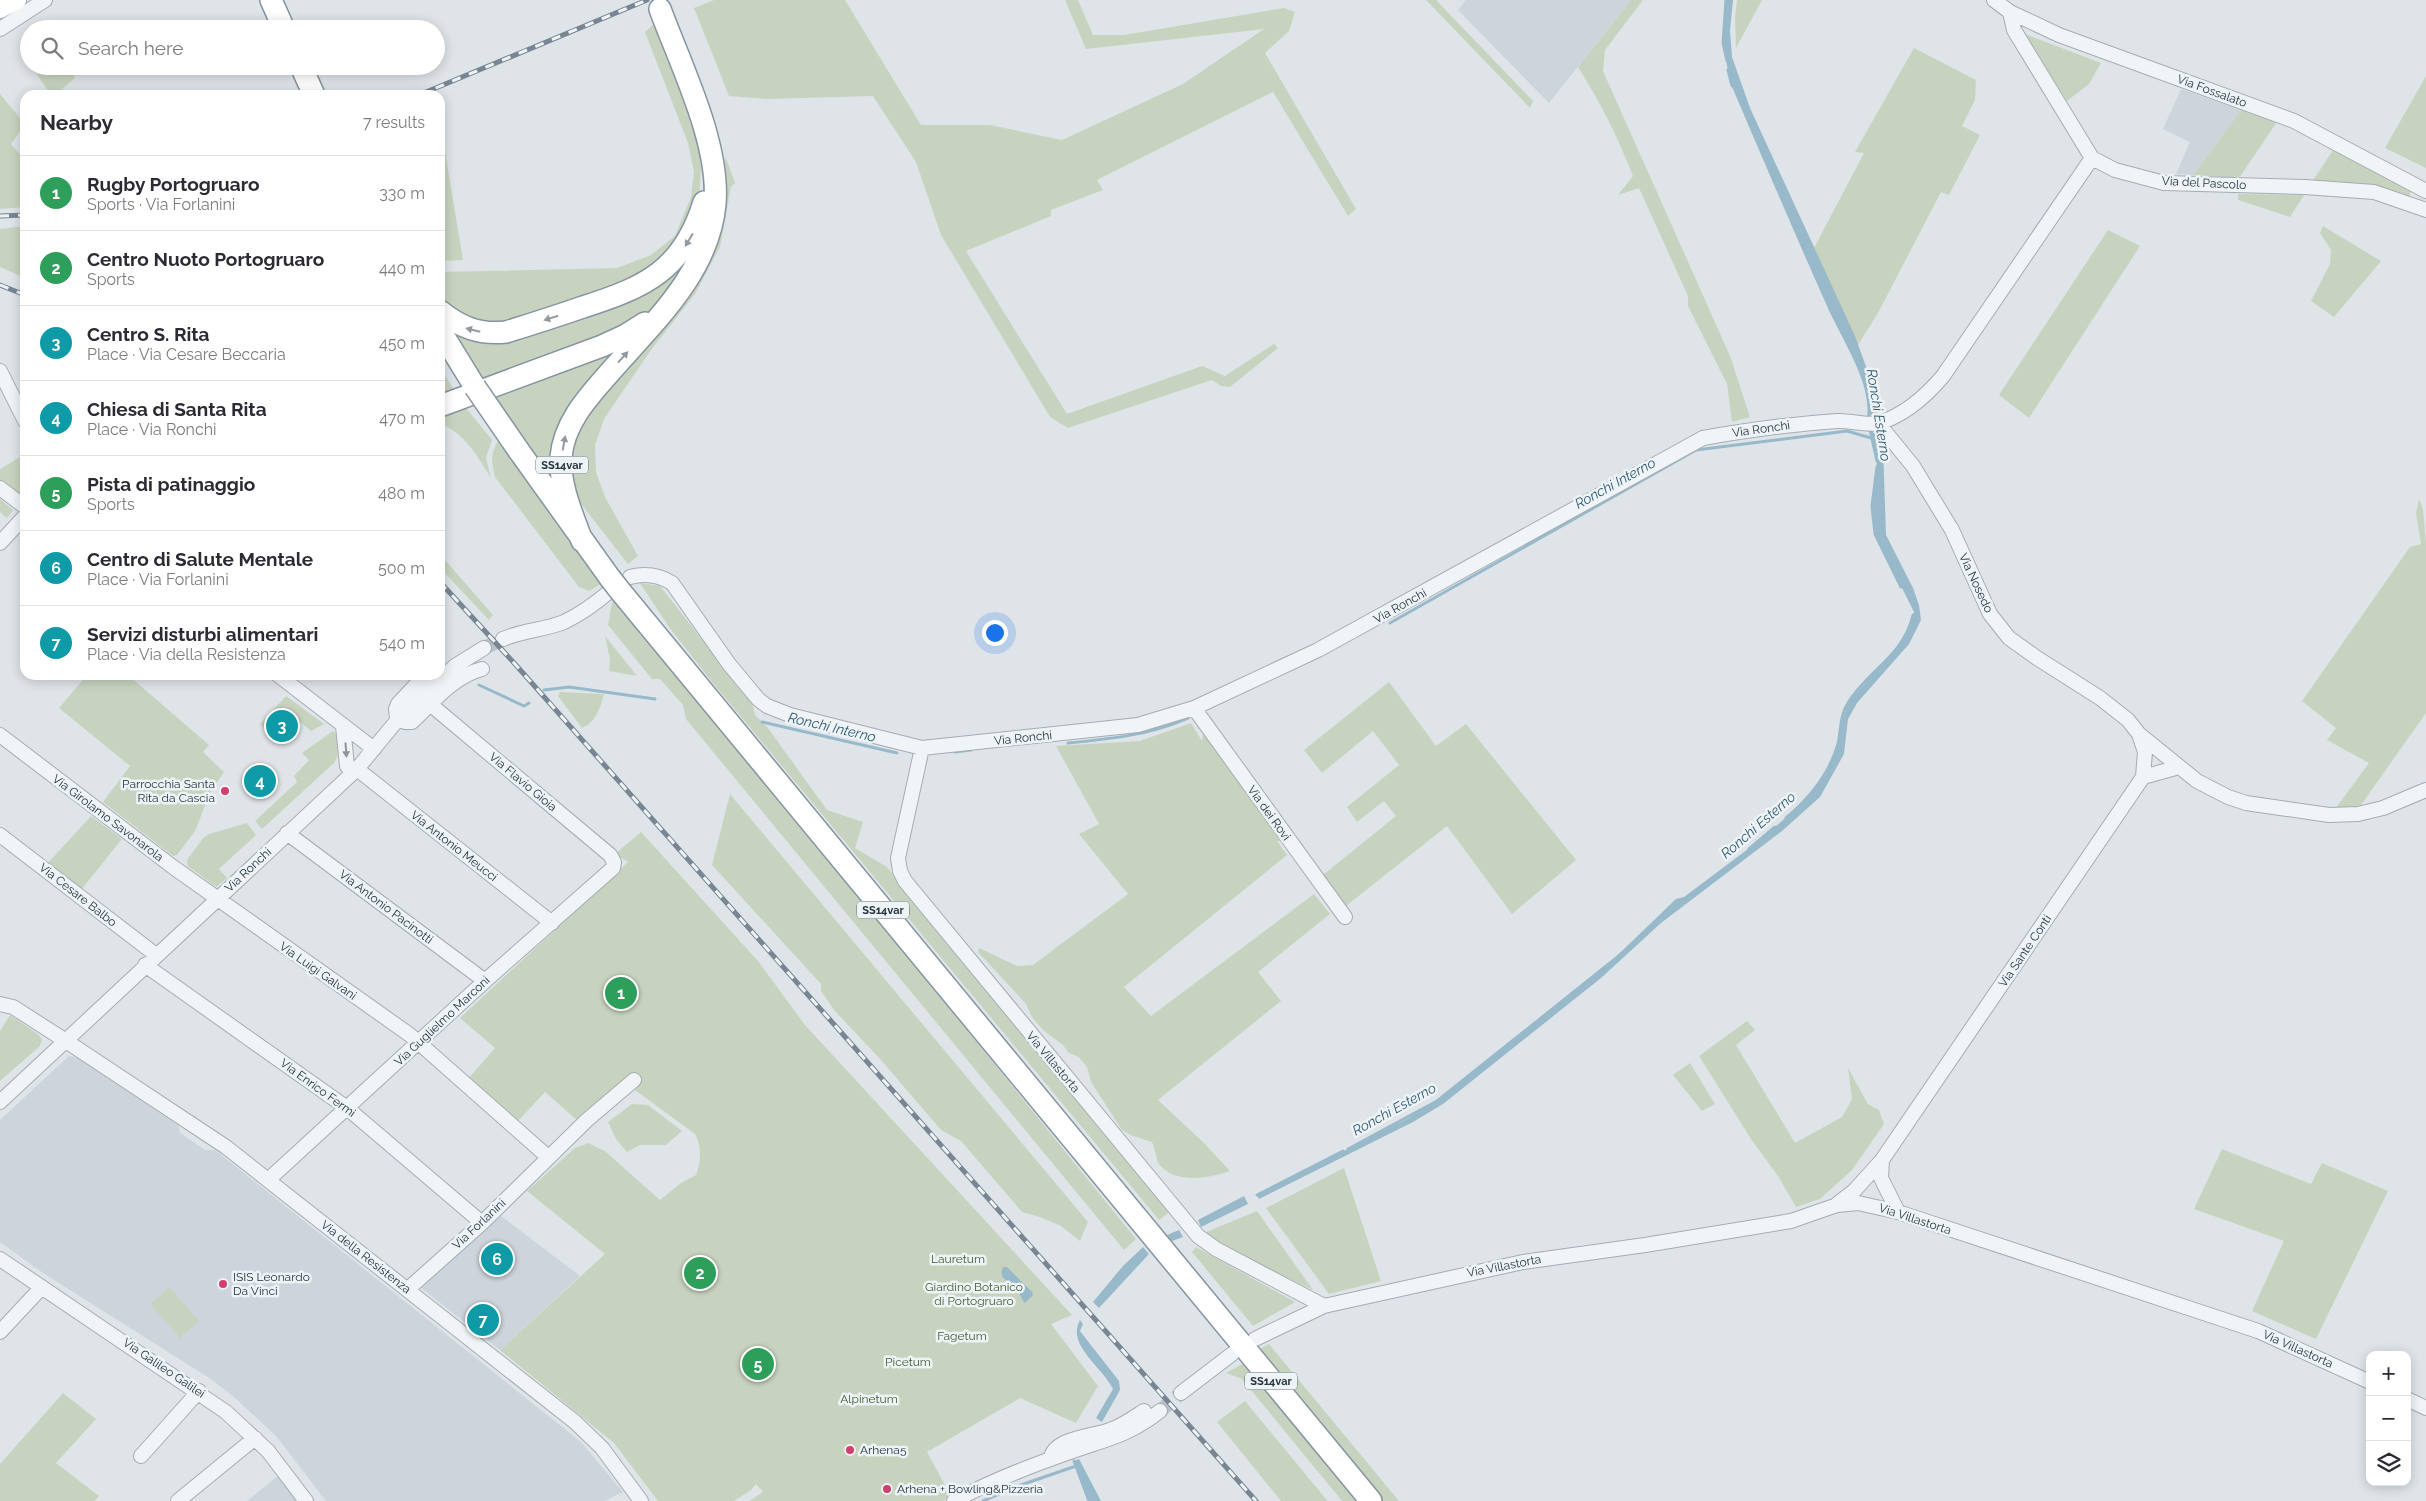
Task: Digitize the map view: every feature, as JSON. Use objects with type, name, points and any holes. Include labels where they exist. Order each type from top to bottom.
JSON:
[{"type":"highway","points":[[271,0],[280,20]]},
{"type":"highway","points":[[445,404],[626,336],[657,313],[677,294],[697,264],[708,239],[715,205],[713,158],[660,9]]},
{"type":"highway","points":[[305,75],[312,90]]},
{"type":"highway","points":[[445,315],[460,326],[467,328],[489,333],[512,330],[624,293],[661,273],[689,241],[696,226],[707,191],[708,160],[697,109]]},
{"type":"highway","name":"SS14var","points":[[582,541],[570,508],[562,474],[561,458],[565,435],[590,394],[677,294]]},
{"type":"highway","name":"SS14var","points":[[445,338],[475,387],[582,541],[1371,1501]]},
{"type":"highway","points":[[445,353],[454,366],[475,387]]},
{"type":"main road","points":[[0,10],[17,0]]},
{"type":"street","points":[[0,29],[44,0]]},
{"type":"street","name":"Via Fossalato","points":[[1994,0],[2010,12],[2059,35],[2294,120],[2426,191]]},
{"type":"street","points":[[2010,12],[2014,30],[2092,158]]},
{"type":"street","name":"Via del Pascolo","points":[[2092,158],[2116,170],[2164,183],[2306,186],[2374,192],[2426,210]]},
{"type":"street","name":"Via Ronchi","points":[[618,584],[649,575],[663,578],[672,583],[729,664],[758,699],[767,706],[790,715],[922,748],[1138,725],[1194,708],[1318,650],[1703,438],[1748,430],[1821,422],[1845,420],[1878,423],[1916,402],[1929,392],[1943,376],[2092,158]]},
{"type":"street","points":[[0,371],[20,411]]},
{"type":"street","name":"Via Nosedo","points":[[1878,423],[1913,466],[1952,530],[1990,614],[2010,638],[2037,658],[2100,698],[2128,720],[2139,734],[2197,780],[2228,797],[2246,803],[2273,809],[2329,815],[2358,814],[2383,808],[2426,790]]},
{"type":"street","points":[[0,488],[20,503]]},
{"type":"street","points":[[0,543],[20,521]]},
{"type":"street","points":[[503,639],[520,632],[563,622],[588,609],[618,584]]},
{"type":"street","name":"Via Ronchi","points":[[445,675],[455,666],[484,648]]},
{"type":"street","points":[[421,680],[398,704],[396,709],[397,719],[412,722],[457,680],[470,672],[482,669]]},
{"type":"street","points":[[284,680],[374,749]]},
{"type":"street","name":"Via Ronchi","points":[[0,1102],[354,771],[397,719],[440,680]]},
{"type":"street","name":"Via Flavio Gioia","points":[[430,704],[610,855],[614,862]]},
{"type":"street","name":"Via dei Rovi","points":[[1194,708],[1345,917]]},
{"type":"street","points":[[343,726],[347,766],[354,771]]},
{"type":"street","name":"Via Sante Conti","points":[[1837,1205],[1854,1191],[1882,1160],[2142,777],[2145,752],[2139,734]]},
{"type":"street","name":"Via Girolamo Savonarola","points":[[0,735],[217,899]]},
{"type":"street","name":"Via Villastorta","points":[[922,748],[898,858],[900,872],[905,881],[1198,1236],[1216,1249],[1324,1306]]},
{"type":"street","points":[[2142,777],[2179,767]]},
{"type":"street","name":"Via Antonio Meucci","points":[[354,771],[552,923]]},
{"type":"street","name":"Via Antonio Pacinotti","points":[[287,834],[485,981]]},
{"type":"street","name":"Via Cesare Balbo","points":[[0,835],[156,955]]},
{"type":"street","name":"Via Guglielmo Marconi","points":[[268,1180],[485,981],[610,872],[614,862]]},
{"type":"street","name":"Via Luigi Galvani","points":[[217,899],[419,1043]]},
{"type":"street","name":"Via Enrico Fermi","points":[[145,965],[347,1108],[482,1223]]},
{"type":"street","points":[[0,1004],[13,1007],[66,1040]]},
{"type":"street","name":"Via della Resistenza","points":[[66,1040],[226,1147],[408,1289],[589,1435],[602,1448],[641,1501]]},
{"type":"street","points":[[419,1043],[548,1157]]},
{"type":"street","name":"Via Forlanini","points":[[408,1289],[482,1223],[548,1157],[634,1080]]},
{"type":"street","points":[[1882,1160],[1881,1178],[1898,1212]]},
{"type":"street","name":"Via Villastorta","points":[[1255,1339],[1324,1306],[1523,1262],[1645,1245],[1791,1221],[1837,1205],[1858,1202],[1898,1212],[2258,1331],[2366,1380]]},
{"type":"street","name":"Via Galileo Galilei","points":[[0,1259],[199,1391],[226,1412],[255,1438],[281,1467],[306,1501]]},
{"type":"street","points":[[0,1332],[42,1287]]},
{"type":"street","points":[[1181,1392],[1232,1354]]},
{"type":"street","points":[[141,1456],[199,1391]]},
{"type":"street","points":[[2411,1401],[2426,1408]]},
{"type":"street","points":[[1051,1459],[1052,1452],[1062,1443],[1110,1430],[1144,1411]]},
{"type":"street","points":[[954,1501],[1004,1475],[1117,1438],[1160,1412]]},
{"type":"street","points":[[178,1501],[255,1438]]},
{"type":"shaded area","points":[[1466,0],[1631,0],[1549,103],[1458,10]]},
{"type":"shaded area","points":[[2181,89],[2241,110],[2193,175],[2176,174],[2190,142],[2163,129]]},
{"type":"shaded area","name":"ISIS Leonardo Da Vinci","points":[[69,1056],[76,1057],[179,1126],[180,1133],[205,1150],[215,1150],[581,1442],[623,1492],[604,1501],[326,1501],[276,1436],[234,1397],[211,1379],[43,1273],[0,1242],[0,1120]]},
{"type":"shaded area","points":[[501,1216],[580,1276],[500,1350],[420,1287]]},
{"type":"shaded area","points":[[280,1474],[301,1501],[247,1501]]},
{"type":"green space","points":[[714,0],[845,0],[921,125],[990,125],[1062,140],[1183,84],[1264,29],[1086,49],[1065,0],[1078,0],[1093,35],[1124,35],[1284,8],[1295,12],[1289,31],[1265,53],[1356,209],[1348,216],[1273,92],[1097,180],[1103,190],[1051,210],[1051,216],[966,251],[1067,414],[1202,366],[1225,376],[1274,344],[1278,348],[1230,387],[1221,386],[1212,380],[1068,428],[1050,417],[941,235],[916,162],[873,96],[768,99],[729,96],[694,8]]},
{"type":"green space","points":[[1426,0],[1436,0],[1533,101],[1530,108]]},
{"type":"green space","points":[[1631,0],[1643,0],[1605,50],[1603,71],[1730,356],[1750,417],[1732,422],[1727,384],[1688,306],[1688,296],[1639,188],[1618,195],[1633,176],[1608,120],[1578,67]]},
{"type":"green space","points":[[1737,0],[1762,0],[1736,48],[1735,17]]},
{"type":"green space","points":[[655,23],[696,135],[701,165],[699,200],[687,232],[652,271],[518,321],[478,326],[445,305],[445,272],[617,268],[651,255],[675,236],[691,197],[694,172],[688,143],[645,32]]},
{"type":"green space","points":[[2022,33],[2101,63],[2089,84],[2067,101]]},
{"type":"green space","points":[[1914,48],[1976,80],[1975,100],[1962,126],[1980,135],[1949,195],[1941,192],[1878,313],[1858,345],[1814,248],[1864,153],[1855,152]]},
{"type":"green space","points":[[37,75],[74,75],[75,78],[61,90],[48,90]]},
{"type":"green space","points":[[2426,76],[2426,168],[2385,148]]},
{"type":"green space","points":[[0,94],[20,118],[20,131],[11,144],[20,154],[20,207],[0,209]]},
{"type":"green space","points":[[2241,110],[2277,122],[2239,178],[2193,175]]},
{"type":"green space","points":[[2334,149],[2411,190],[2409,198],[2366,186],[2313,180]]},
{"type":"green space","points":[[445,151],[463,260],[445,261]]},
{"type":"green space","points":[[726,158],[735,183],[731,187],[720,247],[695,294],[651,350],[604,419],[595,445],[596,472],[605,497],[638,556],[628,564],[582,505],[571,481],[569,464],[581,416],[671,313]]},
{"type":"green space","points":[[2238,194],[2304,195],[2290,217],[2238,200]]},
{"type":"green space","points":[[2323,226],[2381,261],[2334,317],[2311,301],[2330,264],[2331,250],[2320,233]]},
{"type":"green space","points":[[20,227],[20,276],[0,267],[0,229]]},
{"type":"green space","points":[[2108,230],[2140,246],[2029,418],[1999,395]]},
{"type":"green space","points":[[693,258],[649,314],[636,322],[482,381],[450,331],[470,339]]},
{"type":"green space","points":[[627,341],[573,412],[559,491],[491,393]]},
{"type":"green space","points":[[445,375],[456,393],[445,397]]},
{"type":"green space","points":[[462,403],[492,440],[486,458],[491,478],[465,441],[445,426],[445,410]]},
{"type":"green space","points":[[501,437],[608,580],[589,591],[579,587],[495,477],[492,456]]},
{"type":"green space","points":[[20,457],[20,494],[0,480],[0,469]]},
{"type":"green space","points":[[0,499],[13,510],[7,518],[0,512]]},
{"type":"green space","points":[[2419,499],[2423,509],[2426,543],[2426,713],[2361,805],[2335,809],[2369,763],[2327,740],[2336,728],[2302,701],[2410,547],[2421,544],[2416,513]]},
{"type":"green space","points":[[445,560],[493,615],[489,620],[445,573]]},
{"type":"green space","points":[[640,583],[660,586],[752,703],[755,715],[768,728],[827,810],[863,822],[855,848],[887,867],[1171,1211],[1159,1220],[708,677],[669,627]]},
{"type":"green space","points":[[616,597],[1136,1239],[1124,1250],[686,719],[683,705],[660,679],[652,679],[608,625],[612,603]]},
{"type":"green space","points":[[605,636],[637,676],[609,671],[610,660]]},
{"type":"green space","points":[[83,680],[134,680],[209,745],[203,752],[224,772],[210,793],[195,831],[177,855],[173,856],[103,802],[130,766],[59,708]]},
{"type":"green space","points":[[1389,682],[1436,746],[1466,724],[1576,860],[1512,914],[1447,826],[1346,906],[1323,875],[1396,816],[1384,801],[1357,822],[1347,807],[1399,765],[1373,731],[1322,773],[1304,750]]},
{"type":"green space","points":[[560,692],[604,694],[594,719],[582,728],[558,696]]},
{"type":"green space","points":[[286,696],[324,724],[311,731],[283,707],[265,729],[260,724]]},
{"type":"green space","points":[[1191,723],[1202,741],[1203,733],[1283,841],[1277,841],[1287,855],[1124,987],[1151,1016],[1314,894],[1330,914],[1258,972],[1281,1001],[1158,1100],[1204,1143],[1230,1171],[1213,1176],[1193,1178],[1174,1175],[1166,1171],[1158,1162],[1152,1142],[1122,1130],[1091,1082],[1087,1067],[1079,1057],[1069,1053],[1063,1045],[1043,1030],[1032,1017],[1026,1004],[978,952],[979,948],[1017,966],[1033,965],[1128,894],[1079,834],[1099,824],[1056,746],[1140,741]]},
{"type":"green space","points":[[333,731],[339,737],[337,757],[334,763],[262,829],[255,821],[297,782],[294,776],[309,760],[302,753]]},
{"type":"green space","points":[[730,794],[1088,1222],[1080,1241],[1061,1226],[1022,1212],[961,1141],[941,1130],[881,1060],[835,1011],[821,991],[821,984],[712,865]]},
{"type":"green space","points":[[91,816],[122,839],[81,890],[47,864]]},
{"type":"green space","points":[[247,823],[256,835],[219,869],[227,878],[216,887],[188,866],[187,860],[203,838],[209,834]]},
{"type":"green space","points":[[641,832],[758,961],[805,1025],[1072,1315],[1051,1324],[1098,1386],[1076,1423],[1020,1398],[927,1452],[951,1496],[943,1501],[749,1501],[763,1492],[756,1484],[751,1490],[734,1501],[658,1501],[614,1443],[500,1350],[605,1254],[527,1191],[575,1148],[589,1143],[606,1152],[660,1200],[681,1183],[696,1175],[698,1170],[700,1149],[695,1134],[624,1082],[578,1121],[545,1092],[518,1121],[468,1079],[495,1048],[460,1018],[628,862],[615,854]]},
{"type":"green space","points":[[10,1015],[39,1035],[42,1040],[40,1046],[0,1081],[0,1031]]},
{"type":"green space","points":[[1747,1021],[1755,1030],[1736,1045],[1795,1143],[1842,1117],[1852,1099],[1848,1068],[1868,1104],[1879,1110],[1884,1124],[1852,1170],[1820,1199],[1796,1207],[1778,1176],[1751,1139],[1699,1056]]},
{"type":"green space","points":[[1690,1063],[1715,1104],[1702,1111],[1673,1075]]},
{"type":"green space","points":[[632,1104],[648,1105],[682,1131],[666,1145],[640,1145],[627,1152],[616,1139],[608,1122]]},
{"type":"green space","points":[[2222,1149],[2311,1184],[2322,1163],[2388,1191],[2316,1339],[2252,1311],[2284,1241],[2194,1209]]},
{"type":"green space","points":[[1344,1168],[1381,1281],[1329,1294],[1266,1208]]},
{"type":"green space","points":[[1257,1211],[1313,1290],[1231,1250],[1204,1233]]},
{"type":"green space","points":[[1196,1247],[1295,1302],[1253,1326],[1192,1252]]},
{"type":"green space","points":[[169,1287],[199,1321],[180,1338],[150,1304]]},
{"type":"green space","points":[[1269,1344],[1399,1501],[1381,1501],[1258,1350]]},
{"type":"green space","points":[[1248,1361],[1363,1501],[1342,1501],[1242,1379],[1226,1373]]},
{"type":"green space","points":[[63,1393],[96,1419],[56,1463],[99,1496],[94,1501],[0,1501],[0,1464]]},
{"type":"green space","points":[[1245,1401],[1328,1501],[1281,1501],[1217,1422]]},
{"type":"water","points":[[1726,0],[1733,0],[1730,31],[1732,57],[1750,108],[1855,336],[1868,372],[1878,415],[1867,416],[1865,389],[1854,360],[1827,306],[1730,82],[1723,43]]},
{"type":"water","points":[[1870,431],[1877,434],[1883,447],[1886,535],[1913,588],[1919,605],[1921,620],[1909,644],[1857,703],[1848,719],[1844,754],[1820,797],[1782,831],[1661,923],[1601,978],[1443,1104],[1413,1122],[1259,1199],[1257,1195],[1407,1119],[1437,1101],[1599,973],[1676,899],[1684,897],[1752,846],[1800,806],[1826,775],[1838,743],[1841,724],[1848,703],[1903,641],[1910,628],[1914,612],[1875,534],[1872,506],[1877,461]]},
{"type":"water","points":[[1244,1196],[1248,1204],[1201,1227],[1198,1220]]},
{"type":"water","points":[[1179,1230],[1183,1237],[1172,1241],[1167,1235]]},
{"type":"water","points":[[1143,1247],[1149,1254],[1099,1308],[1093,1302],[1123,1266]]},
{"type":"water","points":[[1003,1267],[1007,1267],[1032,1292],[1033,1295],[1025,1303],[1017,1289],[1003,1278]]},
{"type":"water","points":[[1080,1320],[1083,1324],[1080,1331],[1119,1381],[1120,1390],[1102,1422],[1096,1418],[1113,1389],[1081,1347],[1077,1329]]},
{"type":"water","points":[[1079,1459],[1101,1501],[1089,1501],[1074,1461]]},
{"type":"waterway","name":"Ronchi Esterno","points":[[1726,0],[1723,43],[1727,61]]},
{"type":"waterway","name":"Ronchi Esterno","points":[[1728,70],[1732,86]]},
{"type":"waterway","name":"Ronchi Esterno","points":[[1870,430],[1877,461]]},
{"type":"waterway","name":"Ronchi Interno","points":[[1390,623],[1696,450],[1847,431],[1871,438]]},
{"type":"waterway","name":"Ronchi Esterno","points":[[1877,467],[1872,506],[1875,534],[1901,587]]},
{"type":"waterway","name":"Ronchi Esterno","points":[[1786,818],[1811,794],[1824,776],[1838,744],[1845,708],[1856,691],[1893,653],[1908,629],[1913,615]]},
{"type":"waterway","name":"Ronchi Interno","points":[[479,685],[524,706],[529,703]]},
{"type":"waterway","name":"Ronchi Interno","points":[[544,690],[569,687],[655,699]]},
{"type":"waterway","name":"Ronchi Interno","points":[[1068,743],[1114,738],[1159,729],[1188,718]]},
{"type":"waterway","name":"Ronchi Interno","points":[[762,722],[897,753]]},
{"type":"waterway","name":"Ronchi Interno","points":[[955,752],[971,750]]},
{"type":"waterway","name":"Ronchi Esterno","points":[[1749,849],[1775,827]]},
{"type":"waterway","name":"Ronchi Esterno","points":[[1348,1149],[1437,1101],[1625,951]]},
{"type":"waterway","name":"Ronchi Esterno","points":[[1257,1195],[1343,1151]]},
{"type":"waterway","points":[[1074,1461],[1089,1501]]},
{"type":"waterway","name":"Ronchi Esterno","points":[[983,1501],[1018,1486],[1076,1466]]},
{"type":"tunnel","points":[[484,648],[503,639]]},
{"type":"tunnel","points":[[1160,1411],[1181,1393]]},
{"type":"railway","points":[[431,90],[647,0]]},
{"type":"railway","points":[[0,216],[20,215]]},
{"type":"railway","points":[[0,285],[20,293]]},
{"type":"railway","points":[[445,587],[515,664],[1256,1501]]},
{"type":"place","name":"Centro S. Rita","points":[[282,726]]},
{"type":"place","name":"Chiesa di Santa Rita","points":[[260,781]]},
{"type":"place","name":"Parrocchia Santa Rita da Cascia","points":[[225,791]]},
{"type":"place","name":"Rugby Portogruaro","points":[[621,993]]},
{"type":"place","name":"Centro di Salute Mentale","points":[[497,1259]]},
{"type":"place","name":"Centro Nuoto Portogruaro","points":[[700,1273]]},
{"type":"place","name":"ISIS Leonardo Da Vinci","points":[[223,1284]]},
{"type":"place","name":"Servizi disturbi alimentari","points":[[483,1320]]},
{"type":"place","name":"Pista di patinaggio","points":[[758,1364]]},
{"type":"place","name":"Arhena5","points":[[850,1450]]},
{"type":"place","name":"Arhena + Bowling&Pizzeria","points":[[887,1489]]},
{"type":"park label","name":"Lauretum","points":[[958,1259]]},
{"type":"park label","name":"Giardino Botanico di Portogruaro","points":[[974,1294]]},
{"type":"park label","name":"Fagetum","points":[[962,1336]]},
{"type":"park label","name":"Picetum","points":[[908,1362]]},
{"type":"park label","name":"Alpinetum","points":[[869,1399]]}]
